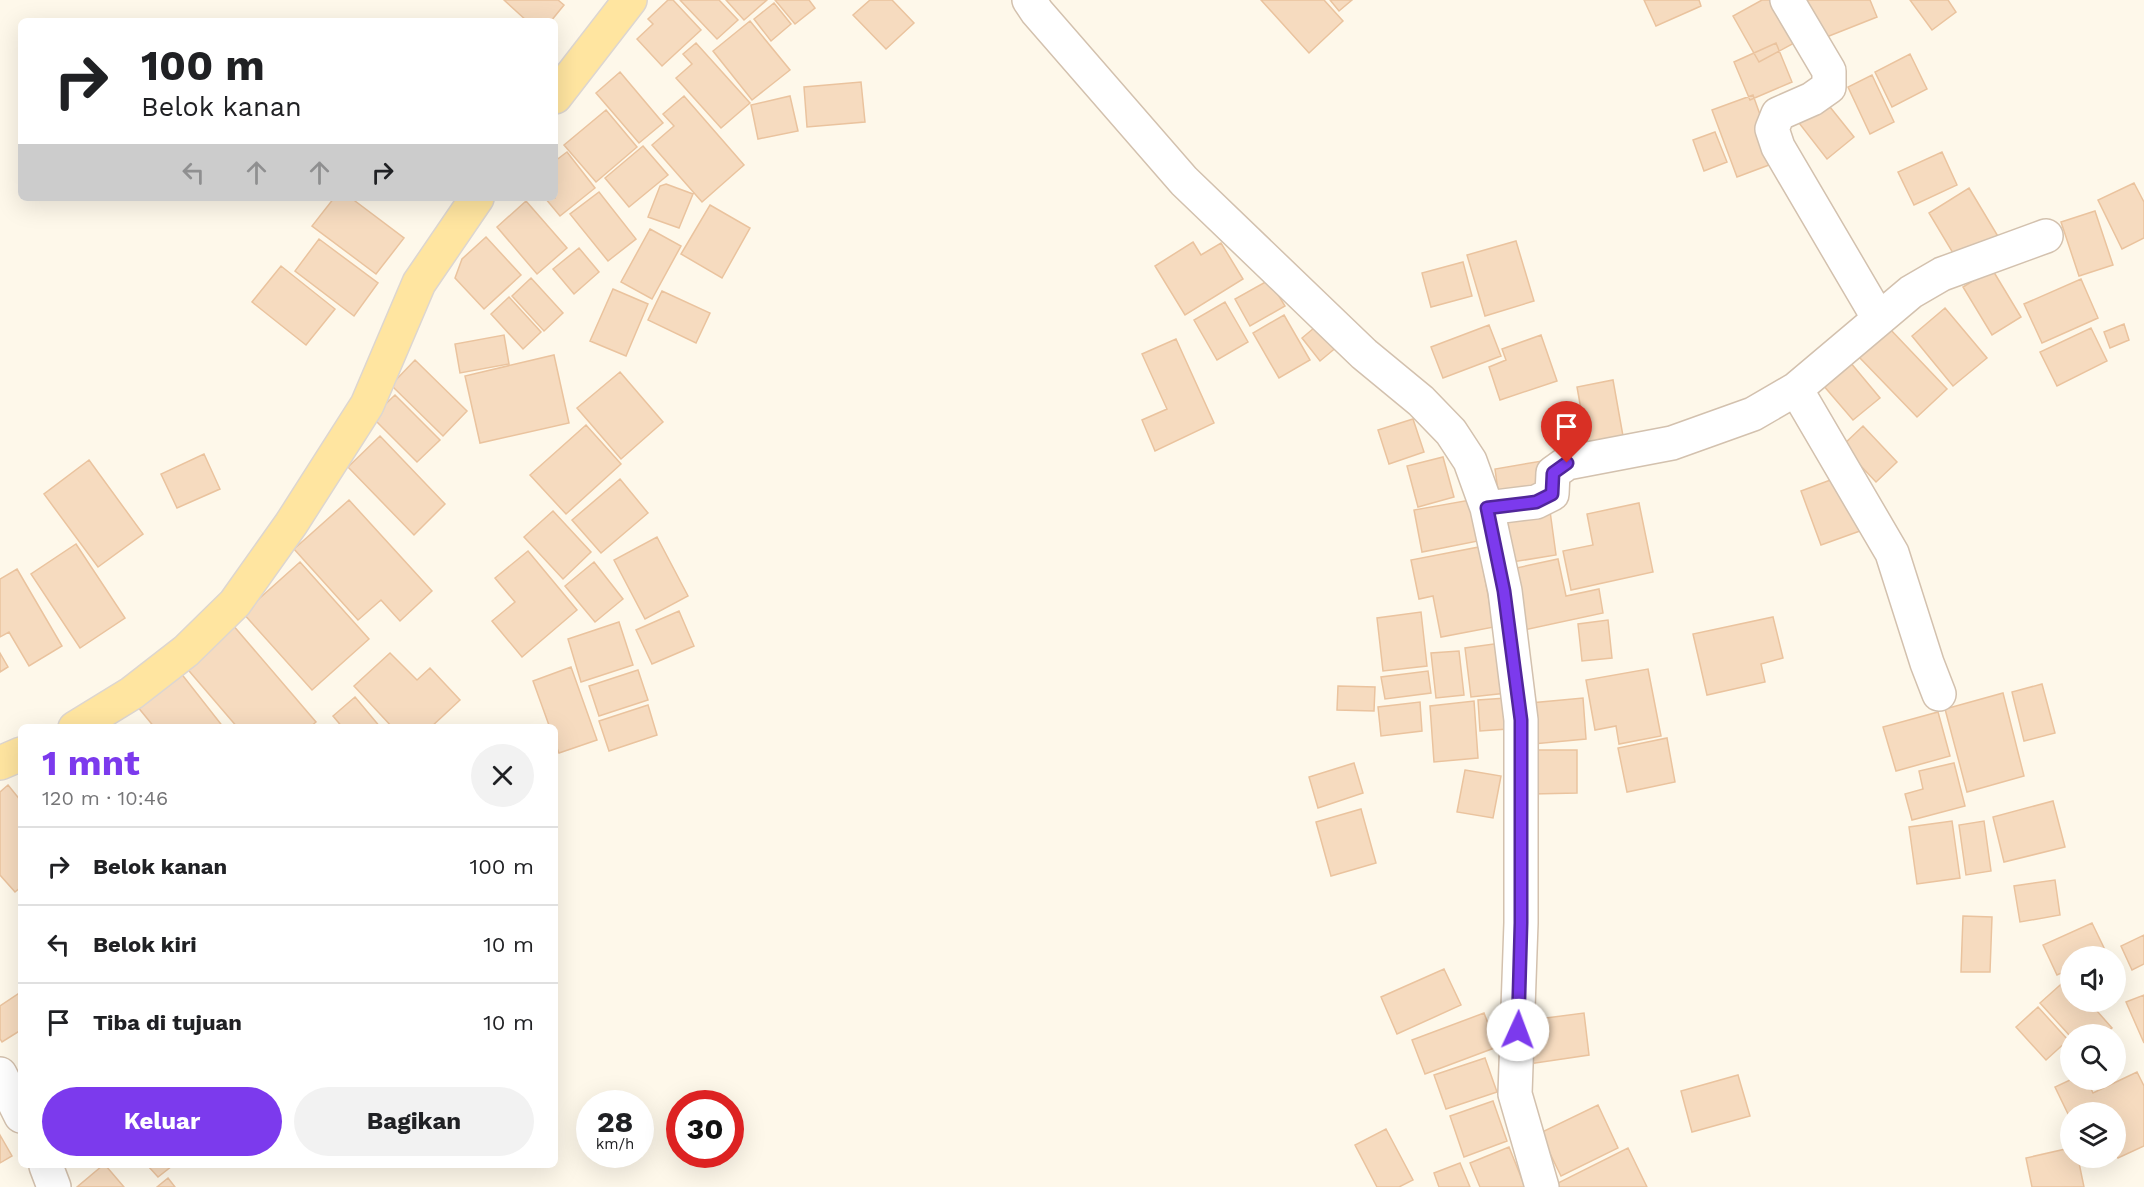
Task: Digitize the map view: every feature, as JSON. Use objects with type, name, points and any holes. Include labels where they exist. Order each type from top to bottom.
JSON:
[{"type":"main road","points":[[558,93],[630,0]]},
{"type":"main road","points":[[81,724],[141,686],[186,651],[235,603],[291,524],[367,405],[419,283],[475,201]]},
{"type":"main road","points":[[0,763],[18,755]]},
{"type":"street","points":[[1029,0],[1184,181],[1364,354],[1421,401],[1451,432],[1470,461],[1487,508],[1504,591],[1521,720],[1521,923],[1515,1094],[1542,1187]]},
{"type":"street","points":[[1787,0],[1829,71],[1830,82],[1829,87],[1812,99],[1778,114],[1772,129],[1778,147],[1879,319]]},
{"type":"street","points":[[1487,508],[1536,502],[1552,494],[1553,473],[1567,463],[1672,442],[1753,414],[1796,389],[1911,292],[1942,274],[2046,236]]},
{"type":"street","points":[[1796,389],[1892,553],[1939,694]]},
{"type":"street","points":[[0,1074],[18,1110]]},
{"type":"street","points":[[47,1168],[54,1187]]},
{"type":"building","points":[[504,0],[558,0],[564,5],[553,18],[524,18]]},
{"type":"building","points":[[668,0],[673,0],[701,30],[662,66],[637,39],[653,24],[648,19]]},
{"type":"building","points":[[680,0],[719,0],[738,20],[717,39]]},
{"type":"building","points":[[726,0],[767,0],[744,20]]},
{"type":"building","points":[[775,0],[809,0],[815,8],[795,24]]},
{"type":"building","points":[[870,0],[892,0],[914,23],[886,49],[853,15]]},
{"type":"building","points":[[1261,0],[1324,0],[1343,21],[1309,53]]},
{"type":"building","points":[[1330,0],[1352,0],[1339,11]]},
{"type":"building","points":[[1644,0],[1699,0],[1701,6],[1656,26]]},
{"type":"building","points":[[1762,0],[1772,0],[1796,42],[1759,62],[1733,16]]},
{"type":"building","points":[[1804,0],[1870,0],[1877,17],[1819,40]]},
{"type":"building","points":[[1910,0],[1948,0],[1956,12],[1932,30]]},
{"type":"building","points":[[774,3],[791,24],[771,41],[754,19]]},
{"type":"building","points":[[750,21],[790,70],[752,100],[713,51]]},
{"type":"building","points":[[696,43],[750,103],[721,128],[676,78],[692,64],[683,54]]},
{"type":"building","points":[[1776,43],[1792,82],[1750,100],[1734,62]]},
{"type":"building","points":[[1910,54],[1927,89],[1892,107],[1875,72]]},
{"type":"building","points":[[620,72],[663,123],[639,143],[596,93]]},
{"type":"building","points":[[1872,75],[1894,122],[1870,134],[1848,87]]},
{"type":"building","points":[[861,82],[865,122],[807,127],[804,87]]},
{"type":"building","points":[[1753,95],[1777,162],[1737,177],[1712,110]]},
{"type":"building","points":[[684,96],[744,165],[702,202],[652,145],[674,126],[663,114]]},
{"type":"building","points":[[790,96],[798,131],[758,139],[751,105]]},
{"type":"building","points":[[1826,102],[1854,137],[1827,159],[1799,123]]},
{"type":"building","points":[[606,110],[637,147],[596,182],[564,145]]},
{"type":"building","points":[[1715,132],[1727,162],[1704,171],[1693,140]]},
{"type":"building","points":[[643,146],[668,175],[629,207],[605,178]]},
{"type":"building","points":[[567,152],[595,188],[560,216],[548,201],[558,201],[558,159]]},
{"type":"building","points":[[1942,152],[1957,185],[1914,205],[1898,172]]},
{"type":"building","points":[[2134,183],[2144,202],[2144,238],[2122,249],[2098,200]]},
{"type":"building","points":[[666,184],[693,194],[679,228],[648,217],[660,186]]},
{"type":"building","points":[[1969,188],[1999,238],[1959,263],[1929,213]]},
{"type":"building","points":[[599,192],[636,239],[608,261],[570,214]]},
{"type":"building","points":[[332,201],[355,201],[404,238],[376,274],[312,226]]},
{"type":"building","points":[[526,201],[567,248],[537,274],[497,227]]},
{"type":"building","points":[[710,205],[750,228],[722,278],[681,254]]},
{"type":"building","points":[[2095,211],[2113,265],[2079,276],[2061,222]]},
{"type":"building","points":[[650,229],[681,246],[652,299],[621,282]]},
{"type":"building","points":[[486,237],[521,275],[484,309],[455,278],[462,259]]},
{"type":"building","points":[[319,239],[378,283],[354,316],[295,271]]},
{"type":"building","points":[[1516,241],[1534,301],[1485,316],[1467,255]]},
{"type":"building","points":[[1193,242],[1201,255],[1221,243],[1243,279],[1185,315],[1155,266]]},
{"type":"building","points":[[579,248],[599,272],[574,294],[553,269]]},
{"type":"building","points":[[1463,262],[1472,296],[1431,307],[1422,273]]},
{"type":"building","points":[[281,266],[335,309],[306,345],[252,302]]},
{"type":"building","points":[[1992,269],[2021,317],[1992,335],[1963,287]]},
{"type":"building","points":[[531,278],[563,313],[544,331],[512,296]]},
{"type":"building","points":[[2081,279],[2098,318],[2042,343],[2024,304]]},
{"type":"building","points":[[1269,280],[1285,306],[1250,326],[1235,299]]},
{"type":"building","points":[[613,289],[648,304],[626,356],[590,341]]},
{"type":"building","points":[[662,291],[710,313],[696,343],[648,320]]},
{"type":"building","points":[[509,297],[541,332],[523,349],[491,314]]},
{"type":"building","points":[[1225,302],[1248,342],[1217,360],[1194,320]]},
{"type":"building","points":[[1945,308],[1987,358],[1953,386],[1912,336]]},
{"type":"building","points":[[1284,315],[1310,360],[1279,378],[1253,333]]},
{"type":"building","points":[[1320,323],[1338,346],[1320,361],[1302,338]]},
{"type":"building","points":[[2124,324],[2129,340],[2110,348],[2104,332]]},
{"type":"building","points":[[1489,325],[1501,356],[1443,378],[1431,347]]},
{"type":"building","points":[[1889,328],[1947,389],[1917,417],[1859,357]]},
{"type":"building","points":[[2091,328],[2107,361],[2057,386],[2040,352]]},
{"type":"building","points":[[504,335],[509,364],[460,373],[455,344]]},
{"type":"building","points":[[1541,335],[1557,381],[1500,400],[1489,367],[1506,360],[1502,349]]},
{"type":"building","points":[[1176,339],[1214,423],[1155,451],[1142,420],[1167,409],[1142,354]]},
{"type":"building","points":[[554,355],[569,423],[480,443],[465,376]]},
{"type":"building","points":[[415,360],[467,411],[443,436],[391,385]]},
{"type":"building","points":[[1850,362],[1880,398],[1853,420],[1823,385]]},
{"type":"building","points":[[620,372],[663,422],[621,459],[577,408]]},
{"type":"building","points":[[1613,380],[1623,436],[1587,443],[1577,387]]},
{"type":"building","points":[[395,395],[440,440],[417,462],[372,417]]},
{"type":"building","points":[[1413,419],[1424,452],[1389,464],[1378,430]]},
{"type":"building","points":[[586,425],[621,464],[566,514],[530,475]]},
{"type":"building","points":[[1863,426],[1897,462],[1876,482],[1842,446]]},
{"type":"building","points":[[380,436],[445,504],[414,535],[348,467]]},
{"type":"building","points":[[204,454],[220,489],[177,508],[161,474]]},
{"type":"building","points":[[1443,457],[1454,497],[1418,507],[1407,466]]},
{"type":"building","points":[[89,460],[143,534],[98,567],[44,494]]},
{"type":"building","points":[[1542,461],[1547,489],[1499,498],[1495,469]]},
{"type":"building","points":[[1841,476],[1860,531],[1821,545],[1801,491]]},
{"type":"building","points":[[620,479],[648,513],[601,553],[572,520]]},
{"type":"building","points":[[349,500],[432,591],[400,621],[381,600],[358,620],[294,549]]},
{"type":"building","points":[[1470,500],[1478,541],[1422,552],[1414,510]]},
{"type":"building","points":[[1639,503],[1653,572],[1571,590],[1563,551],[1593,545],[1587,514]]},
{"type":"building","points":[[553,511],[591,552],[563,579],[524,537]]},
{"type":"building","points":[[1550,511],[1556,555],[1506,563],[1499,519]]},
{"type":"building","points":[[657,537],[688,596],[645,619],[614,560]]},
{"type":"building","points":[[76,544],[125,618],[80,648],[31,574]]},
{"type":"building","points":[[1479,547],[1494,627],[1441,637],[1433,596],[1419,599],[1411,560]]},
{"type":"building","points":[[528,551],[577,610],[522,657],[492,621],[515,602],[495,578]]},
{"type":"building","points":[[1558,559],[1566,596],[1599,589],[1603,613],[1519,631],[1507,570]]},
{"type":"building","points":[[300,562],[369,639],[312,690],[243,613]]},
{"type":"building","points":[[594,562],[623,599],[595,622],[565,586]]},
{"type":"building","points":[[17,569],[62,646],[29,666],[9,632],[0,637],[0,579]]},
{"type":"building","points":[[679,611],[694,646],[652,664],[636,630]]},
{"type":"building","points":[[1421,612],[1427,666],[1383,671],[1377,618]]},
{"type":"building","points":[[1773,617],[1783,658],[1761,664],[1765,682],[1707,695],[1693,634]]},
{"type":"building","points":[[1608,620],[1612,658],[1582,661],[1578,624]]},
{"type":"building","points":[[619,622],[633,665],[581,682],[568,639]]},
{"type":"building","points":[[232,624],[316,722],[314,724],[235,724],[184,665]]},
{"type":"building","points":[[1501,643],[1507,693],[1471,697],[1465,648]]},
{"type":"building","points":[[1459,651],[1464,695],[1436,698],[1431,653]]},
{"type":"building","points":[[0,653],[8,667],[0,672]]},
{"type":"building","points":[[390,653],[417,680],[430,668],[460,700],[434,724],[389,724],[354,686]]},
{"type":"building","points":[[571,667],[597,740],[559,753],[558,724],[549,724],[533,681]]},
{"type":"building","points":[[1648,669],[1661,736],[1619,744],[1616,726],[1595,730],[1586,680]]},
{"type":"building","points":[[638,670],[648,700],[599,716],[589,686]]},
{"type":"building","points":[[1428,671],[1431,693],[1385,699],[1381,677]]},
{"type":"building","points":[[180,672],[221,724],[152,724],[137,706]]},
{"type":"building","points":[[2042,684],[2055,733],[2024,741],[2012,692]]},
{"type":"building","points":[[1338,686],[1375,687],[1374,711],[1337,710]]},
{"type":"building","points":[[2003,693],[2024,776],[1967,792],[1945,709]]},
{"type":"building","points":[[355,697],[378,724],[340,724],[333,716]]},
{"type":"building","points":[[1506,698],[1508,729],[1480,731],[1478,700]]},
{"type":"building","points":[[1583,698],[1586,739],[1533,744],[1530,703]]},
{"type":"building","points":[[1474,701],[1478,758],[1434,762],[1430,706]]},
{"type":"building","points":[[1420,702],[1422,731],[1381,736],[1378,707]]},
{"type":"building","points":[[648,705],[657,735],[609,751],[599,721]]},
{"type":"building","points":[[1938,712],[1950,756],[1896,771],[1883,727]]},
{"type":"building","points":[[1667,738],[1675,782],[1627,792],[1618,748]]},
{"type":"building","points":[[1533,750],[1577,750],[1577,793],[1533,794]]},
{"type":"building","points":[[1354,763],[1363,793],[1318,808],[1309,777]]},
{"type":"building","points":[[1954,763],[1965,806],[1912,820],[1905,794],[1923,789],[1919,771]]},
{"type":"building","points":[[1465,770],[1501,776],[1493,818],[1457,812]]},
{"type":"building","points":[[8,785],[18,797],[18,890],[15,892],[0,875],[0,792]]},
{"type":"building","points":[[2053,801],[2065,847],[2004,862],[1993,817]]},
{"type":"building","points":[[1361,809],[1376,863],[1331,876],[1316,822]]},
{"type":"building","points":[[1952,821],[1960,878],[1917,884],[1909,827]]},
{"type":"building","points":[[1984,821],[1991,871],[1966,875],[1959,825]]},
{"type":"building","points":[[2055,880],[2060,915],[2020,922],[2014,886]]},
{"type":"building","points":[[1963,916],[1992,917],[1990,972],[1961,972]]},
{"type":"building","points":[[2092,923],[2103,946],[2060,946],[2060,974],[2057,975],[2043,945]]},
{"type":"building","points":[[2144,935],[2144,964],[2132,970],[2126,957],[2126,946],[2121,946]]},
{"type":"building","points":[[1444,969],[1461,1005],[1397,1034],[1381,997]]},
{"type":"building","points":[[2060,985],[2060,1012],[2098,1012],[2108,1024],[2060,1025],[2040,1003]]},
{"type":"building","points":[[18,994],[18,1032],[2,1042],[0,1039],[0,1006]]},
{"type":"building","points":[[2144,995],[2144,1043],[2126,1002]]},
{"type":"building","points":[[2038,1007],[2060,1031],[2060,1047],[2046,1060],[2016,1027]]},
{"type":"building","points":[[1484,1013],[1497,1047],[1425,1074],[1412,1040]]},
{"type":"building","points":[[1584,1013],[1589,1055],[1529,1064],[1523,1021]]},
{"type":"building","points":[[1485,1058],[1497,1092],[1446,1109],[1434,1075]]},
{"type":"building","points":[[2137,1072],[2144,1086],[2144,1146],[2126,1154],[2126,1102],[2062,1102],[2055,1087],[2060,1085],[2060,1090],[2092,1090],[2093,1093],[2099,1090],[2126,1090],[2126,1077]]},
{"type":"building","points":[[1738,1075],[1750,1116],[1692,1132],[1681,1091]]},
{"type":"building","points":[[1493,1101],[1507,1141],[1464,1157],[1450,1116]]},
{"type":"building","points":[[1598,1105],[1618,1148],[1561,1176],[1540,1133]]},
{"type":"building","points":[[1386,1129],[1413,1180],[1399,1187],[1377,1187],[1355,1145]]},
{"type":"building","points":[[0,1135],[12,1156],[0,1163]]},
{"type":"building","points":[[1509,1147],[1525,1187],[1480,1187],[1470,1163]]},
{"type":"building","points":[[1628,1148],[1647,1187],[1555,1187],[1554,1185]]},
{"type":"building","points":[[2060,1150],[2060,1168],[2080,1168],[2084,1187],[2032,1187],[2026,1158]]},
{"type":"building","points":[[1460,1163],[1470,1187],[1439,1187],[1434,1173]]},
{"type":"building","points":[[100,1168],[108,1168],[124,1187],[77,1187]]},
{"type":"building","points":[[150,1168],[169,1168],[158,1177]]},
{"type":"building","points":[[168,1178],[175,1187],[157,1187]]},
{"type":"route","points":[[1518,1030],[1521,923],[1521,720],[1504,591],[1487,508],[1536,502],[1552,494],[1553,473],[1567,463]]}]
